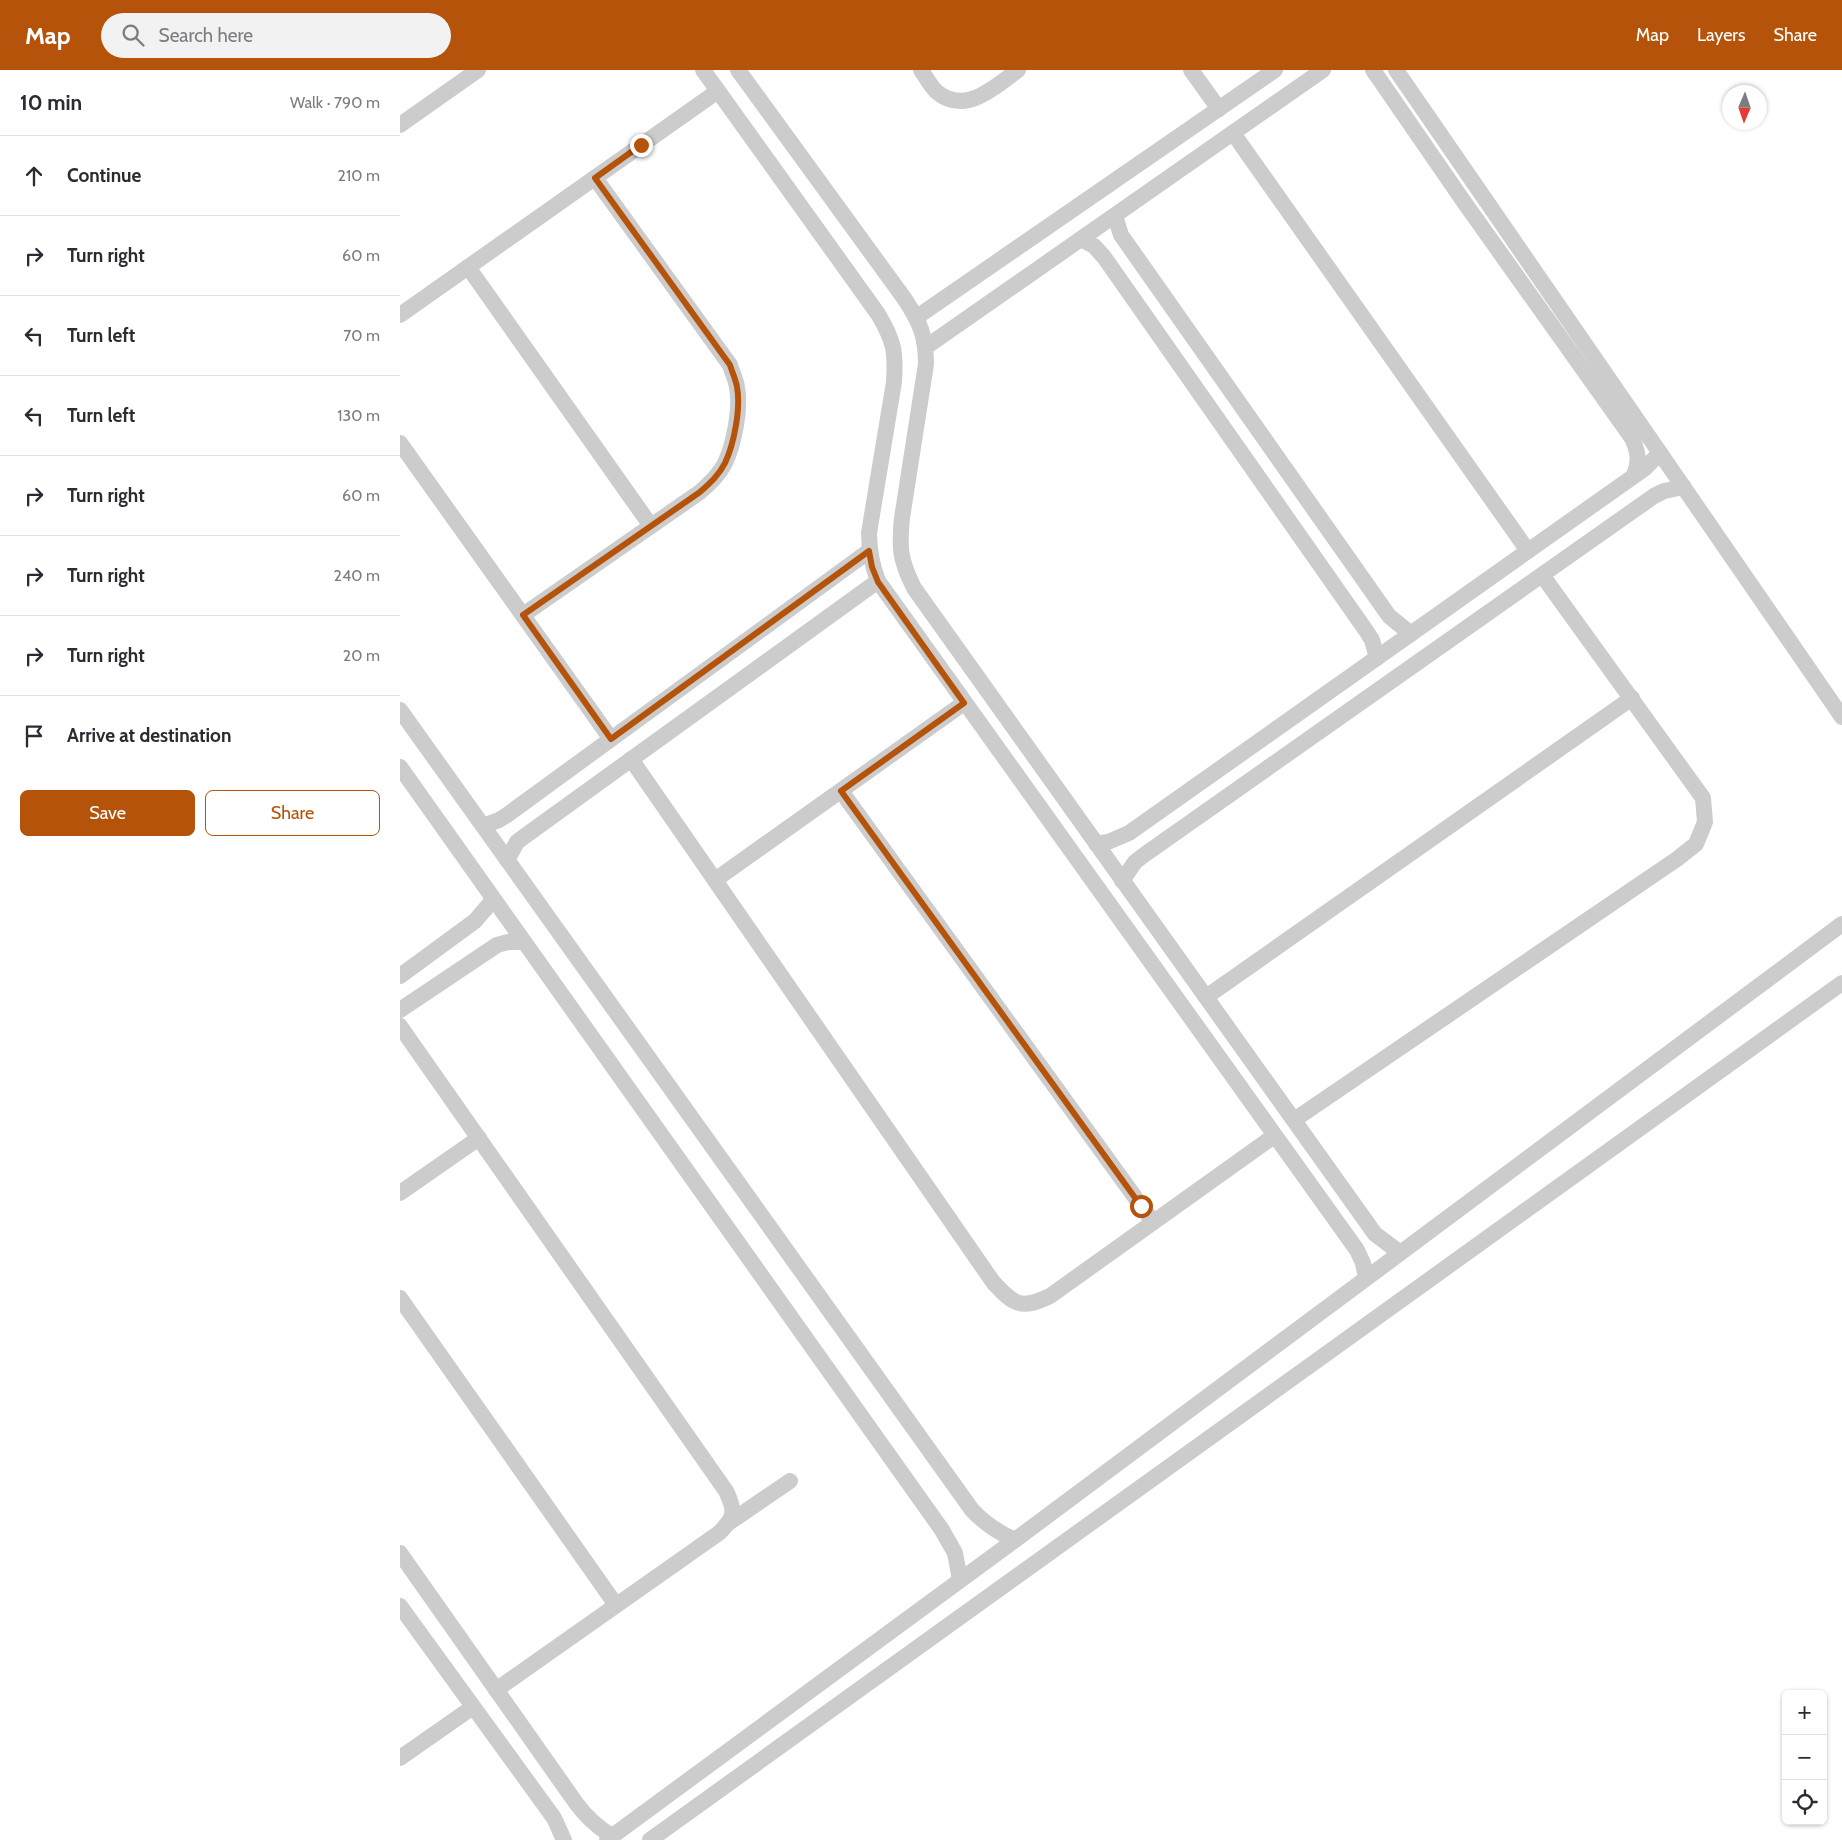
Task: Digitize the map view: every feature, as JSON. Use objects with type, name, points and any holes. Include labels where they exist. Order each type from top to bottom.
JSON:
[{"type":"street","points":[[400,125],[478,70]]},
{"type":"street","points":[[703,70],[878,314],[890,335],[896,358],[894,382],[869,533],[869,551],[872,567],[878,582],[1357,1250],[1363,1263],[1366,1278]]},
{"type":"street","points":[[738,70],[917,317],[923,331],[926,346],[926,364],[900,542],[903,566],[914,588],[1375,1234],[1399,1252]]},
{"type":"street","points":[[921,70],[937,92],[949,98],[962,101],[974,99],[986,93],[1018,70]]},
{"type":"street","points":[[1191,70],[1219,109]]},
{"type":"street","points":[[917,317],[1275,70]]},
{"type":"street","points":[[926,346],[1324,70]]},
{"type":"street","points":[[1373,70],[1464,202],[1632,438],[1638,454],[1637,469],[1634,476]]},
{"type":"street","points":[[1396,70],[1842,718]]},
{"type":"street","points":[[400,315],[718,91]]},
{"type":"street","points":[[751,137],[774,120]]},
{"type":"street","points":[[1234,133],[1528,551]]},
{"type":"street","points":[[523,615],[700,492],[714,479],[725,463],[732,444],[738,409],[737,386],[730,365],[595,178]]},
{"type":"street","points":[[1464,202],[1480,191]]},
{"type":"street","points":[[1115,216],[1118,229],[1126,241],[1389,616],[1411,634]]},
{"type":"street","points":[[1081,239],[1094,246],[1104,257],[1367,632],[1372,640],[1377,658]]},
{"type":"street","points":[[1104,257],[1126,241]]},
{"type":"street","points":[[468,268],[651,526]]},
{"type":"street","points":[[400,443],[611,739]]},
{"type":"street","points":[[1096,844],[1108,842],[1129,833],[1644,469],[1660,453]]},
{"type":"street","points":[[1122,881],[1135,862],[1144,855],[1654,496],[1669,489],[1684,487]]},
{"type":"street","points":[[483,826],[507,815],[869,551]]},
{"type":"street","points":[[1294,1120],[1677,859],[1696,844],[1705,822],[1702,798],[1542,575]]},
{"type":"street","points":[[507,860],[517,842],[525,836],[878,582]]},
{"type":"street","points":[[1206,997],[1632,698]]},
{"type":"street","points":[[715,880],[964,703]]},
{"type":"street","points":[[400,710],[972,1510],[984,1523],[998,1533],[1015,1540]]},
{"type":"street","points":[[631,759],[987,1274],[1006,1297],[1021,1304],[1035,1303],[1050,1296],[1274,1136]]},
{"type":"street","points":[[400,767],[942,1530],[956,1553],[960,1580]]},
{"type":"street","points":[[841,791],[1153,1222]]},
{"type":"street","points":[[400,976],[475,921],[493,900]]},
{"type":"street","points":[[400,1553],[586,1817],[610,1838],[1015,1540],[1399,1252],[1842,924]]},
{"type":"street","points":[[400,1010],[491,948],[508,942],[523,942]]},
{"type":"street","points":[[650,1840],[1842,982]]},
{"type":"street","points":[[400,1026],[726,1491],[733,1506],[730,1522]]},
{"type":"street","points":[[400,1193],[479,1138]]},
{"type":"street","points":[[400,1298],[616,1605]]},
{"type":"street","points":[[496,1690],[790,1481]]},
{"type":"street","points":[[400,1606],[554,1818],[564,1840]]},
{"type":"street","points":[[400,1758],[473,1707]]},
{"type":"route","points":[[641,145],[595,178],[730,365],[737,386],[738,409],[732,444],[725,463],[714,479],[700,492],[523,615],[611,739],[869,551],[872,567],[878,582],[964,703],[841,791],[1141,1206]]}]
